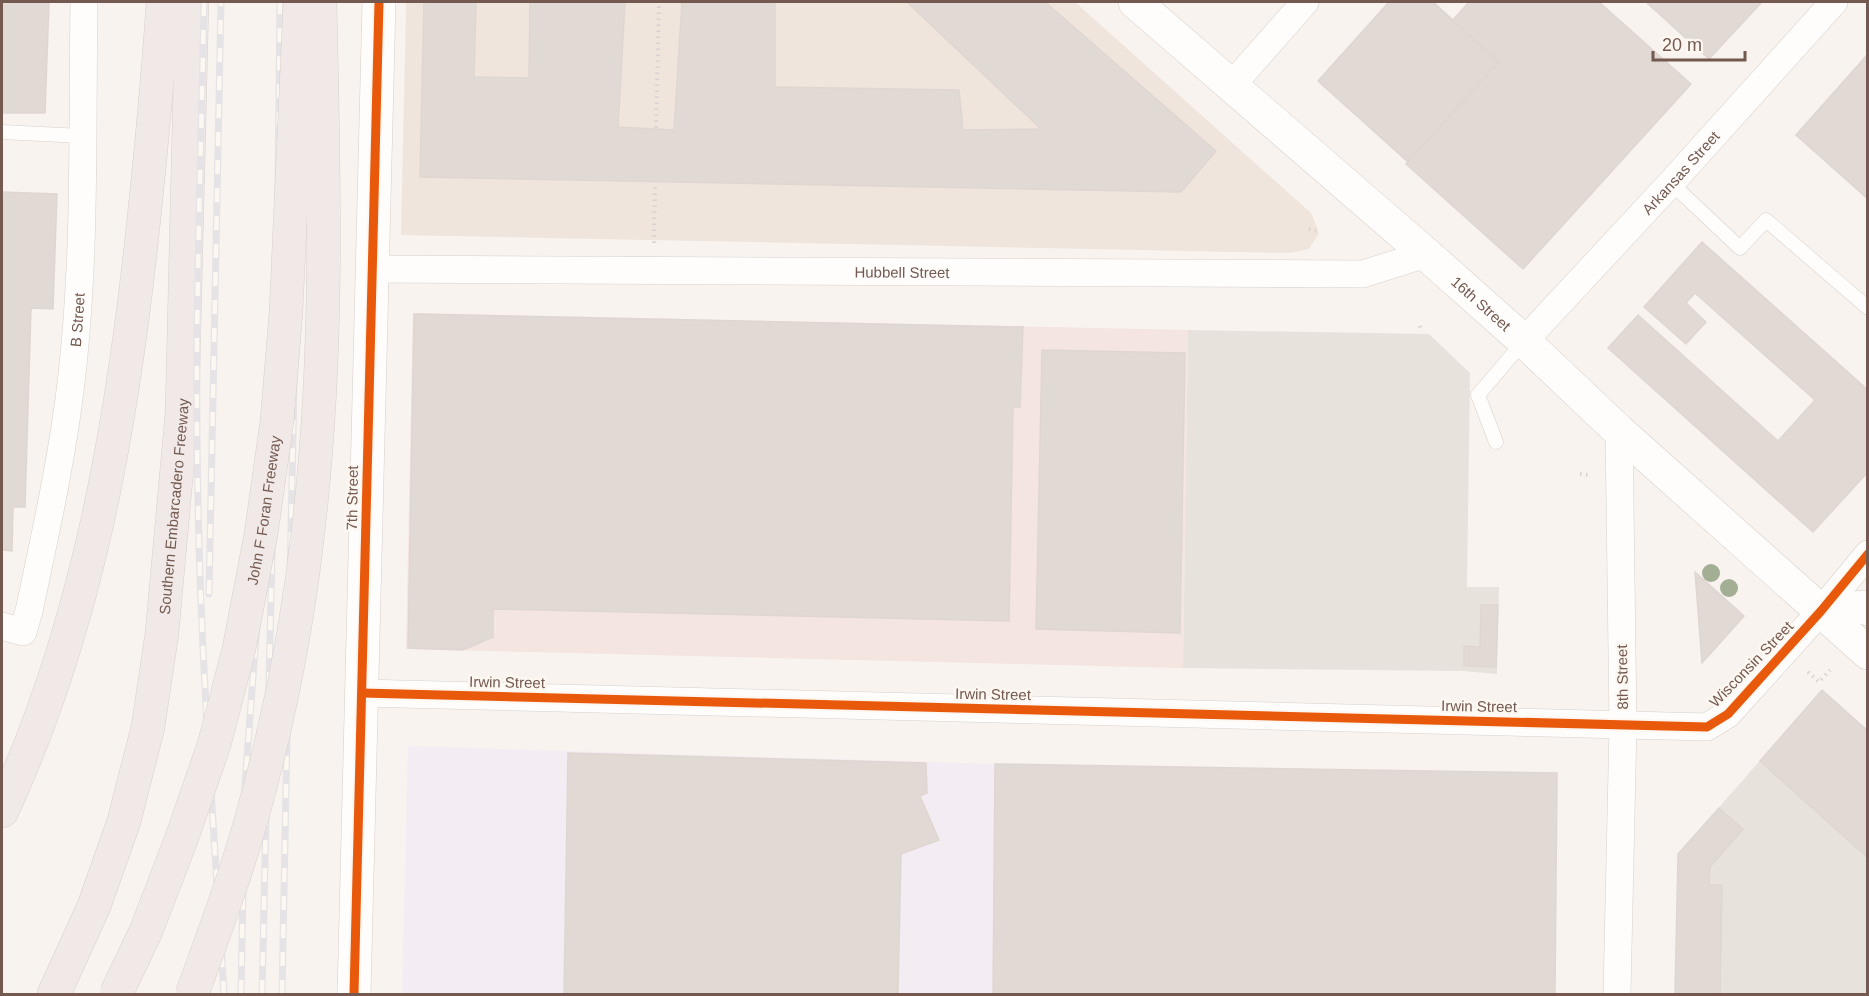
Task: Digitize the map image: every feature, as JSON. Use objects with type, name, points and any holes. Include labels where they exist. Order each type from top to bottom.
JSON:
[{"type":"highway","points":[[2,811],[15,783],[48,694],[76,606],[102,503],[120,408],[135,304],[157,90],[163,2]]},
{"type":"highway","name":"Southern Embarcadero Freeway","points":[[54,994],[94,906],[124,822],[148,728],[162,633],[182,413],[192,2]]},
{"type":"highway","name":"John F Foran Freeway","points":[[116,994],[146,931],[214,746],[239,649],[261,534],[278,421],[286,312],[300,2]]},
{"type":"highway","points":[[192,994],[217,926],[256,802],[277,713],[295,620],[309,524],[323,306],[324,185],[320,2]]},
{"type":"main road","name":"7th Street","points":[[354,994],[379,2]]},
{"type":"main road","name":"16th Street","points":[[1135,2],[1524,341],[1619,431],[1868,653]]},
{"type":"main road","points":[[1821,611],[1865,607],[1868,609]]},
{"type":"street","name":"B Street","points":[[12,629],[29,611],[61,460],[71,381],[79,280],[84,2]]},
{"type":"street","points":[[1231,86],[1305,2]]},
{"type":"street","name":"Arkansas Street","points":[[1524,341],[1671,183],[1834,2]]},
{"type":"street","name":"Hubbell Street","points":[[372,269],[1363,273],[1426,254]]},
{"type":"street","name":"8th Street","points":[[1617,994],[1623,725],[1619,431]]},
{"type":"street","name":"Wisconsin Street","points":[[1623,725],[1707,727],[1728,714],[1821,611],[1868,554]]},
{"type":"street","name":"Irwin Street","points":[[362,693],[1623,725]]},
{"type":"lane","points":[[2,132],[82,136]]},
{"type":"lane","points":[[1671,183],[1740,248],[1766,220],[1868,308]]},
{"type":"lane","points":[[1496,442],[1479,395],[1524,341]]},
{"type":"path","points":[[656,128],[658,2]]},
{"type":"path","points":[[654,271],[655,183]]},
{"type":"path","points":[[1309,229],[1316,231]]},
{"type":"path","points":[[1580,474],[1588,475]]},
{"type":"path","points":[[1808,672],[1819,682],[1830,670]]},
{"type":"shaded area","points":[[406,2],[1075,2],[1311,213],[1319,233],[1309,249],[1290,253],[401,235]]},
{"type":"shaded area","points":[[413,313],[1188,330],[1183,668],[406,649]]},
{"type":"shaded area","points":[[1188,330],[1429,334],[1470,373],[1467,587],[1499,587],[1497,674],[1463,671],[1183,668]]},
{"type":"shaded area","points":[[1822,690],[1867,731],[1867,994],[1675,994],[1678,854]]},
{"type":"shaded area","points":[[408,746],[995,764],[1557,773],[1555,994],[402,994]]},
{"type":"building","points":[[2,2],[49,2],[45,113],[2,113]]},
{"type":"building","points":[[424,2],[476,2],[474,77],[529,78],[530,2],[625,2],[618,127],[674,130],[682,2],[775,2],[775,87],[959,90],[963,130],[1041,129],[907,2],[1045,2],[1216,151],[1181,192],[420,177]]},
{"type":"building","points":[[1389,2],[1433,2],[1499,62],[1408,162],[1318,81]]},
{"type":"building","points":[[1469,2],[1599,2],[1691,84],[1523,269],[1406,164],[1499,62],[1453,20]]},
{"type":"building","points":[[1646,2],[1762,2],[1709,59]]},
{"type":"building","points":[[1868,54],[1868,199],[1796,135]]},
{"type":"building","points":[[2,192],[57,194],[53,309],[31,308],[25,507],[13,507],[12,551],[2,550]]},
{"type":"building","points":[[1702,242],[1868,390],[1868,472],[1813,532],[1608,348],[1638,315],[1778,441],[1815,400],[1695,293],[1686,303],[1706,322],[1686,344],[1644,307]]},
{"type":"building","points":[[414,314],[1023,327],[1020,407],[1013,407],[1009,621],[493,609],[493,637],[463,650],[408,648]]},
{"type":"building","points":[[1042,350],[1185,353],[1180,633],[1036,629]]},
{"type":"building","points":[[1695,572],[1744,616],[1702,663]]},
{"type":"building","points":[[1481,605],[1498,605],[1496,667],[1464,666],[1464,646],[1480,647]]},
{"type":"building","points":[[1822,690],[1868,731],[1868,858],[1760,761]]},
{"type":"building","points":[[568,753],[926,763],[927,793],[920,796],[939,840],[901,854],[898,994],[564,994]]},
{"type":"building","points":[[995,764],[1557,773],[1555,994],[993,994]]},
{"type":"building","points":[[1719,808],[1743,829],[1710,867],[1709,885],[1722,885],[1720,994],[1675,994],[1678,854]]},
{"type":"railway","points":[[204,2],[197,314],[198,501],[205,686],[224,994]]},
{"type":"railway","points":[[209,594],[221,2]]},
{"type":"railway","points":[[262,994],[276,375],[280,2]]},
{"type":"railway","points":[[282,994],[294,379],[297,2]]},
{"type":"railway","points":[[241,994],[245,785],[264,528]]},
{"type":"cycle path","points":[[354,994],[379,2]]},
{"type":"cycle path","points":[[362,693],[1707,727],[1728,714],[1821,611],[1868,554]]}]
